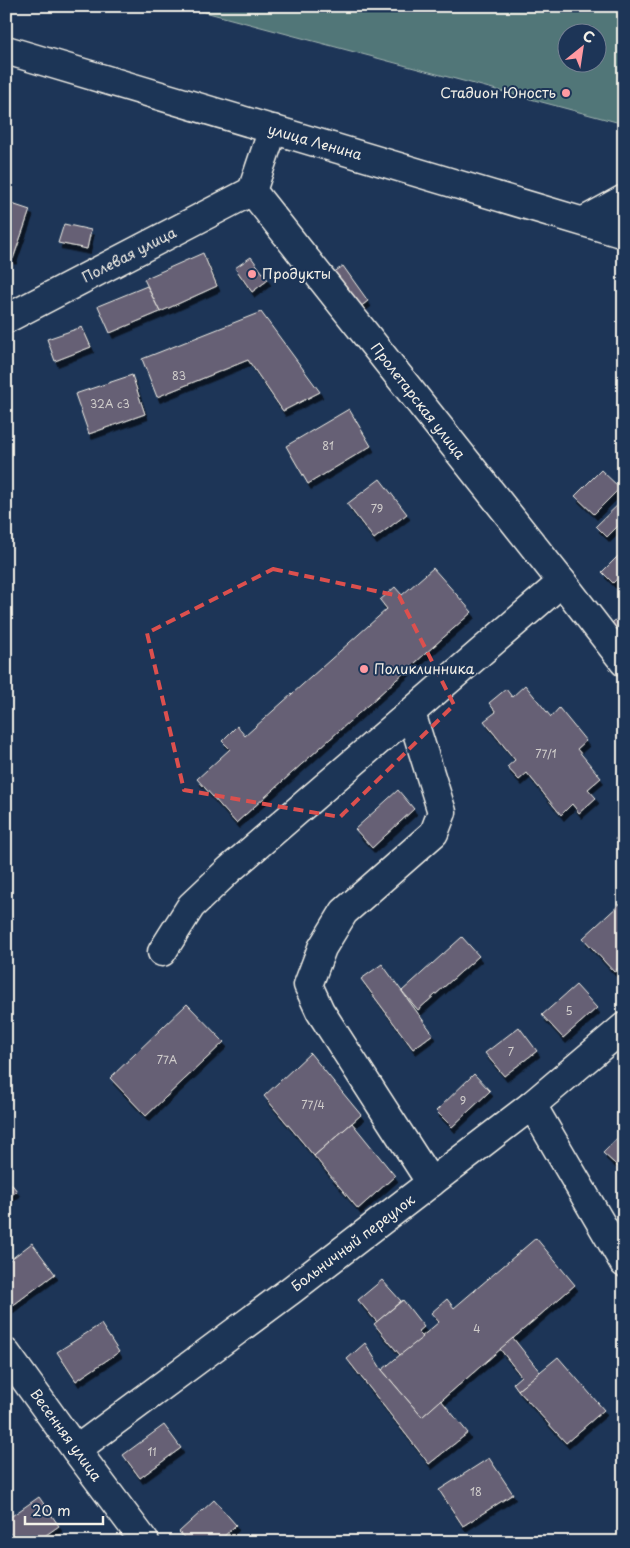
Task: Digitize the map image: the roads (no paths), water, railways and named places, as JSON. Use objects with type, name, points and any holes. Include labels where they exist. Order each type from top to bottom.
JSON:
[{"type":"street","name":"улица Ленина","points":[[6,50],[624,234]]},
{"type":"street","points":[[252,191],[273,130]]},
{"type":"street","name":"Полевая улица","points":[[6,319],[252,191]]},
{"type":"street","name":"Пролетарская улица","points":[[252,191],[624,662]]},
{"type":"street","points":[[584,221],[624,199]]},
{"type":"street","points":[[162,952],[191,906],[230,869],[562,582]]},
{"type":"street","points":[[411,713],[442,812],[434,833],[344,912],[322,948],[308,985],[320,1011],[431,1183]]},
{"type":"street","name":"Больничный переулок","points":[[76,1450],[290,1291],[431,1183],[532,1105],[624,1027]]},
{"type":"street","points":[[532,1105],[624,1262]]},
{"type":"street","name":"Весенняя улица","points":[[6,1353],[145,1542]]},
{"type":"place","name":"Стадион Юность","points":[[566,93]]},
{"type":"place","name":"Продукты","points":[[252,274]]},
{"type":"place","name":"Поликлинника","points":[[364,669]]}]
